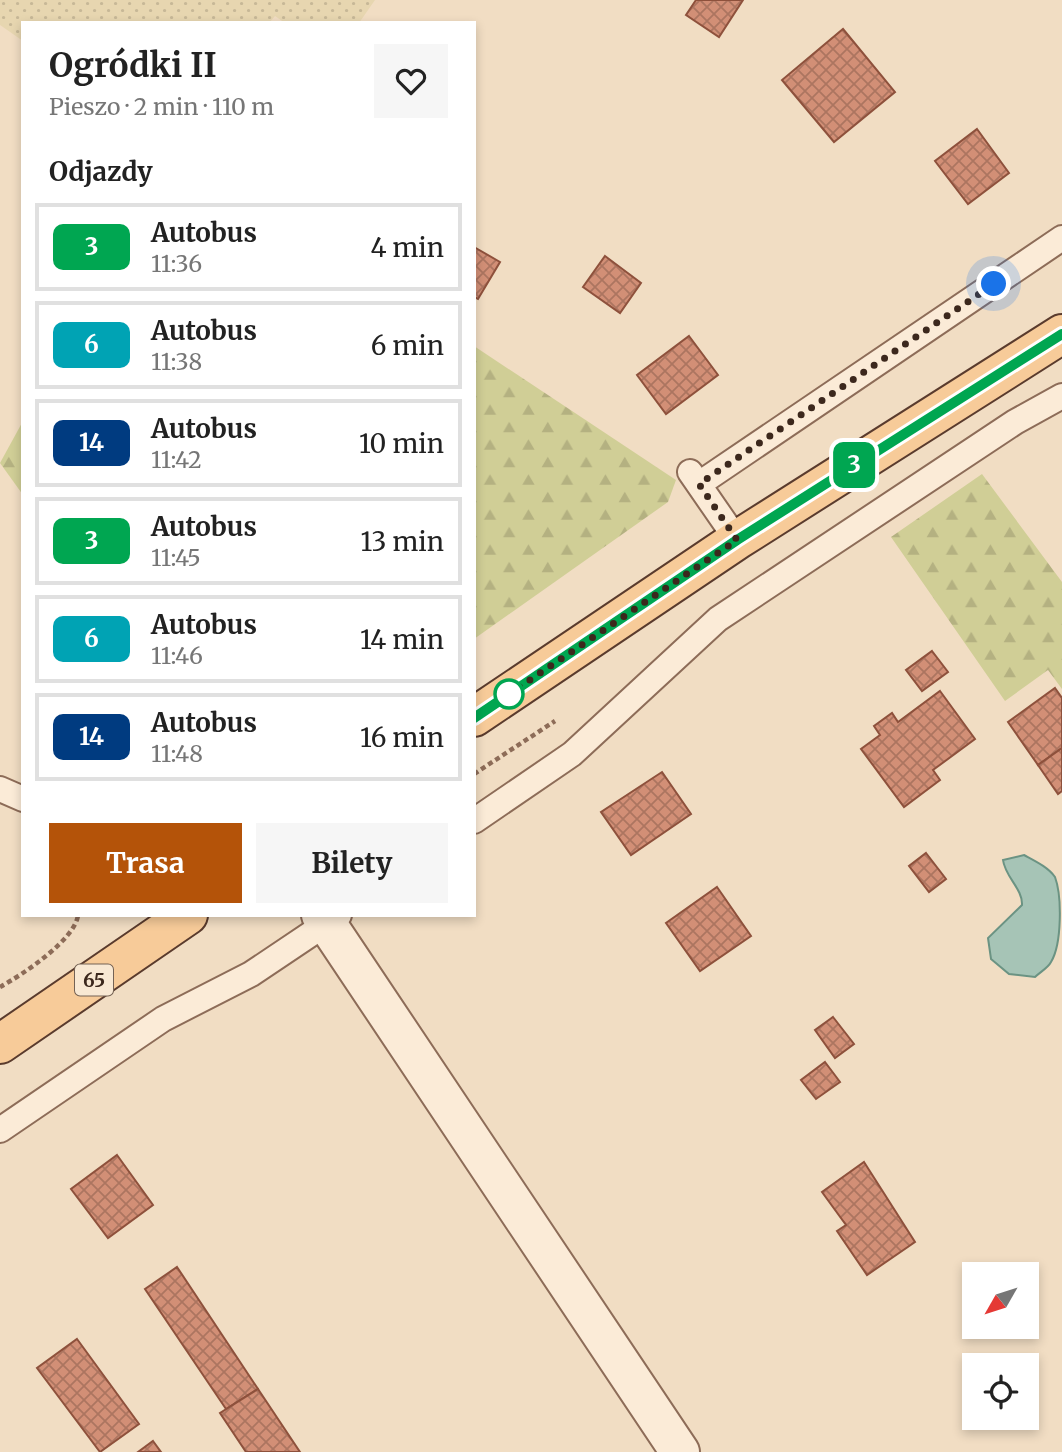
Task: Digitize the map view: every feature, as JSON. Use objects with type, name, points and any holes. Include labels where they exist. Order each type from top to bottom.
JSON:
[{"type":"main road","points":[[476,717],[737,540],[1062,334]]},
{"type":"main road","name":"65","points":[[0,1044],[171,920]]},
{"type":"street","points":[[329,918],[680,1452]]},
{"type":"lane","points":[[737,540],[694,478],[1062,238]]},
{"type":"lane","points":[[476,820],[572,754],[718,620],[1015,422],[1062,396]]},
{"type":"lane","points":[[0,789],[21,798]]},
{"type":"lane","points":[[0,1130],[163,1019],[251,974],[329,918]]},
{"type":"path","points":[[476,773],[563,715]]},
{"type":"path","points":[[0,987],[62,943],[73,931],[77,917]]},
{"type":"shaded area","points":[[0,0],[375,0],[360,21],[282,21],[275,16],[271,21],[21,21],[21,40],[0,25]]},
{"type":"shaded area","points":[[1024,855],[1052,873],[1059,896],[1060,920],[1055,954],[1050,964],[1035,977],[1009,974],[991,959],[988,938],[1022,905],[1020,894],[1003,860]]},
{"type":"green space","points":[[476,347],[676,480],[668,502],[476,638]]},
{"type":"green space","points":[[21,425],[21,492],[0,463]]},
{"type":"green space","points":[[982,474],[1062,582],[1062,689],[1048,670],[1005,701],[891,537]]},
{"type":"building","points":[[696,0],[743,0],[719,37],[686,15]]},
{"type":"building","points":[[843,29],[895,92],[834,142],[782,80]]},
{"type":"building","points":[[977,129],[1009,173],[968,204],[935,161]]},
{"type":"building","points":[[476,248],[500,262],[478,299],[476,298]]},
{"type":"building","points":[[605,256],[641,283],[620,313],[583,287]]},
{"type":"building","points":[[689,336],[718,375],[666,414],[637,375]]},
{"type":"building","points":[[932,651],[948,672],[922,691],[906,670]]},
{"type":"building","points":[[1055,688],[1062,698],[1062,748],[1038,765],[1008,722]]},
{"type":"building","points":[[940,691],[975,739],[933,770],[940,780],[904,807],[861,749],[880,735],[874,726],[892,713],[898,722]]},
{"type":"building","points":[[1062,748],[1062,791],[1058,794],[1038,765]]},
{"type":"building","points":[[662,772],[691,814],[631,855],[601,812]]},
{"type":"building","points":[[926,853],[946,879],[929,892],[909,866]]},
{"type":"building","points":[[717,887],[751,936],[700,971],[666,923]]},
{"type":"building","points":[[833,1017],[854,1044],[835,1058],[815,1030]]},
{"type":"building","points":[[825,1062],[840,1082],[816,1099],[801,1080]]},
{"type":"building","points":[[117,1155],[153,1205],[108,1238],[71,1189]]},
{"type":"building","points":[[864,1162],[915,1242],[867,1275],[837,1231],[846,1225],[822,1192]]},
{"type":"building","points":[[177,1267],[258,1389],[226,1409],[145,1289]]},
{"type":"building","points":[[77,1339],[139,1424],[100,1452],[37,1368]]},
{"type":"building","points":[[258,1389],[300,1452],[246,1452],[220,1413]]},
{"type":"building","points":[[153,1441],[161,1452],[138,1452]]},
{"type":"bus line","name":"3","points":[[476,717],[737,540],[1062,334]]},
{"type":"route","points":[[509,694],[737,540],[699,484],[994,284]]}]
